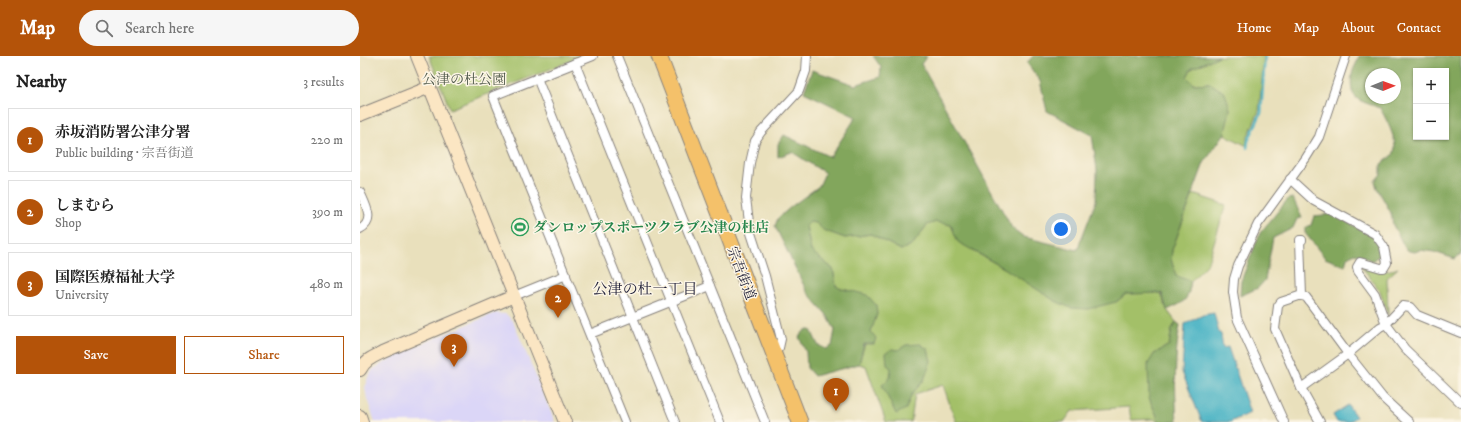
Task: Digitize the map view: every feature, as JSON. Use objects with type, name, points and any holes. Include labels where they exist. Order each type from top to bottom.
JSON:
[{"type":"highway","name":"宗吾街道","points":[[659,56],[800,422]]},
{"type":"street","points":[[418,56],[565,422]]},
{"type":"street","points":[[593,56],[493,96],[625,422]]},
{"type":"street","points":[[617,56],[765,422]]},
{"type":"street","points":[[773,352],[779,348],[781,339],[765,276],[750,230],[746,198],[750,163],[755,141],[761,132],[798,91],[806,71],[807,56]]},
{"type":"street","points":[[1284,422],[1238,318],[1233,292],[1234,279],[1250,238],[1258,224],[1320,137],[1346,56]]},
{"type":"street","points":[[575,63],[720,422]]},
{"type":"street","points":[[537,78],[675,422]]},
{"type":"street","points":[[360,114],[430,87]]},
{"type":"street","points":[[1290,179],[1314,201],[1375,234],[1384,247],[1387,263],[1384,268],[1360,262],[1357,267],[1358,271],[1375,294],[1386,324],[1405,349],[1461,403]]},
{"type":"street","points":[[360,192],[369,217],[368,222],[364,227],[360,228]]},
{"type":"street","points":[[1302,240],[1300,240],[1302,296]]},
{"type":"street","points":[[360,370],[370,358],[383,352],[566,275]]},
{"type":"street","points":[[590,334],[710,286]]},
{"type":"street","points":[[1320,422],[1301,388],[1275,329],[1275,321],[1280,302],[1299,296],[1306,297],[1383,398],[1408,422]]},
{"type":"street","points":[[1301,388],[1348,354],[1380,327],[1386,324],[1403,306],[1410,307],[1417,315],[1461,333]]},
{"type":"street","points":[[360,416],[362,422]]},
{"type":"shaded area","points":[[495,313],[506,314],[513,321],[555,422],[375,422],[365,388],[368,377],[373,369],[409,349]]},
{"type":"green space","name":"公津の杜公園","points":[[429,56],[583,56],[450,109]]},
{"type":"green space","points":[[873,56],[927,56],[921,64],[1012,228],[1024,237],[1077,250],[1096,201],[1097,170],[1092,135],[1047,111],[1040,81],[1027,63],[1033,56],[1219,56],[1191,69],[1187,77],[1194,84],[1210,83],[1225,93],[1230,109],[1225,133],[1204,163],[1172,250],[1171,259],[1176,276],[1191,281],[1189,293],[1185,300],[1167,310],[1162,293],[1126,294],[1116,302],[1088,309],[1071,308],[1055,301],[1004,268],[958,242],[951,225],[936,222],[927,225],[913,244],[901,250],[871,234],[845,238],[823,230],[816,223],[810,222],[806,226],[811,251],[833,269],[836,286],[841,289],[867,295],[876,305],[877,314],[871,332],[876,338],[874,344],[864,344],[859,364],[814,376],[807,368],[806,352],[799,337],[805,330],[811,330],[818,345],[826,349],[832,346],[835,330],[827,315],[807,292],[775,226],[778,218],[819,186],[825,173],[792,152],[778,157],[778,144],[784,135],[830,157],[856,117],[804,92],[812,70],[855,85],[880,77],[881,67]]},
{"type":"green space","points":[[1219,56],[1264,56],[1259,111],[1247,139],[1247,146],[1224,134],[1230,109],[1210,83],[1194,84],[1187,77],[1191,69]]},
{"type":"green space","points":[[1359,56],[1461,56],[1461,254],[1455,259],[1434,252],[1420,250],[1415,252],[1409,251],[1405,248],[1393,225],[1391,213],[1377,188],[1375,181],[1381,174],[1381,164],[1392,156],[1395,145],[1392,132],[1380,108],[1369,104],[1401,104],[1401,68],[1365,68],[1365,102],[1357,98],[1352,90],[1351,83],[1353,70]]},
{"type":"green space","points":[[1193,194],[1226,205],[1207,265],[1191,281],[1176,277],[1171,259],[1172,250]]},
{"type":"green space","points":[[1293,198],[1302,218],[1297,219],[1293,228],[1273,238],[1265,280],[1258,288],[1240,296],[1241,281],[1260,233],[1288,199]]},
{"type":"green space","points":[[1333,214],[1374,237],[1383,252],[1372,261],[1355,253],[1347,257],[1345,266],[1325,258],[1305,233],[1305,228],[1311,225],[1314,216]]},
{"type":"green space","points":[[810,222],[816,223],[823,230],[845,238],[871,234],[901,250],[913,244],[927,225],[936,222],[951,225],[973,251],[1004,268],[1116,302],[1126,294],[1161,293],[1167,310],[1176,322],[1172,329],[1169,345],[1154,354],[1149,398],[1158,422],[1154,419],[1131,420],[1129,407],[1072,411],[1064,422],[956,422],[943,385],[915,394],[911,422],[886,422],[866,366],[859,364],[877,314],[852,291],[841,289],[836,286],[833,269],[811,251],[806,226]]},
{"type":"green space","points":[[1362,267],[1385,270],[1398,268],[1387,278],[1388,315],[1380,291]]},
{"type":"green space","points":[[1176,322],[1180,325],[1176,374],[1177,422],[1158,422],[1149,398],[1148,364],[1154,354],[1169,345],[1172,329]]},
{"type":"green space","points":[[920,344],[928,349],[931,361],[924,380],[912,394],[906,409],[896,414],[882,385],[890,378],[891,368],[887,365],[886,353],[892,349],[898,350],[906,345]]},
{"type":"water","points":[[1214,313],[1219,333],[1221,334],[1223,348],[1228,347],[1250,413],[1230,422],[1202,422],[1182,372],[1185,324],[1203,315]]},
{"type":"water","points":[[1348,405],[1356,417],[1348,422],[1337,422],[1333,415]]},
{"type":"waterway","points":[[1247,148],[1248,141],[1261,113],[1265,56]]},
{"type":"place","name":"ダンロップスポーツクラブ公津の杜店","points":[[520,227]]},
{"type":"place","name":"しまむら","points":[[558,318]]},
{"type":"place","name":"国際医療福祉大学","points":[[454,367]]},
{"type":"place","name":"赤坂消防署公津分署","points":[[836,411]]},
{"type":"district","name":"公津の杜一丁目","points":[[645,289]]}]
